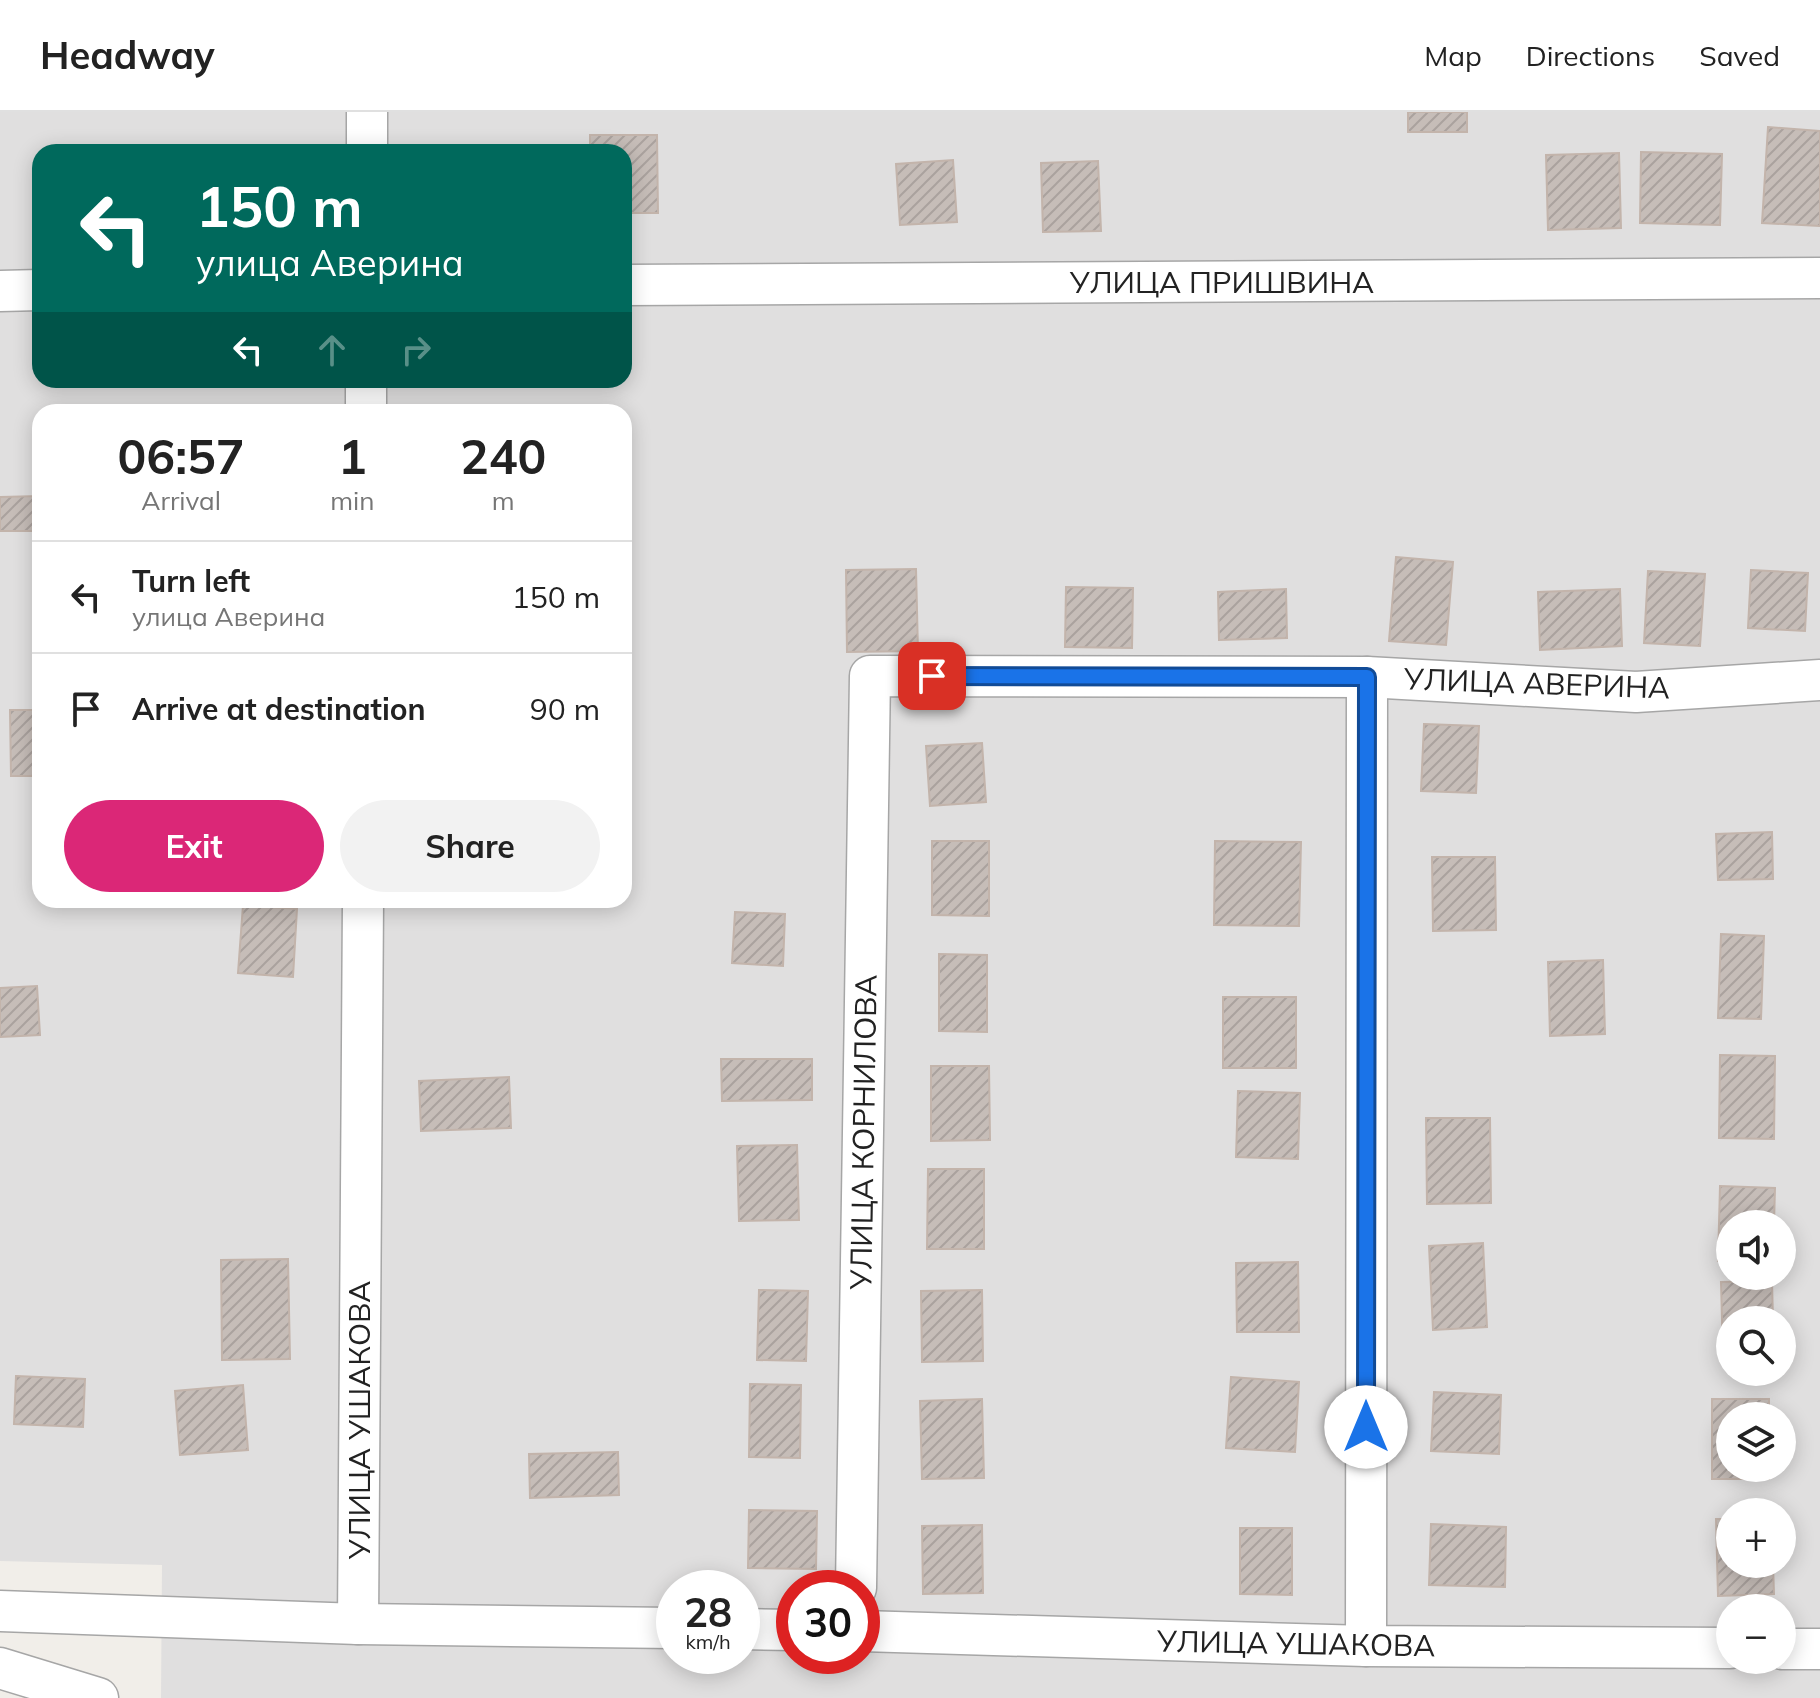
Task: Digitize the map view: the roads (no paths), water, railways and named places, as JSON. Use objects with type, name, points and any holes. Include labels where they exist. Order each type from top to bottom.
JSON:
[{"type":"street","points":[[367,112],[367,144]]},
{"type":"street","name":"УЛИЦА ПРИШВИНА","points":[[632,285],[1820,278]]},
{"type":"street","points":[[0,291],[32,290]]},
{"type":"street","name":"УЛИЦА АВЕРИНА","points":[[870,676],[1367,677],[1636,692],[1820,680]]},
{"type":"street","name":"УЛИЦА КОРНИЛОВА","points":[[856,1570],[870,676]]},
{"type":"street","points":[[1366,1646],[1367,677]]},
{"type":"street","name":"УЛИЦА УШАКОВА","points":[[358,1624],[363,908]]},
{"type":"street","points":[[0,1611],[358,1624],[656,1628]]},
{"type":"street","name":"УЛИЦА УШАКОВА","points":[[880,1632],[1366,1646],[1716,1648]]},
{"type":"street","points":[[1796,1649],[1820,1649]]},
{"type":"street","points":[[0,1668],[98,1698]]}]
